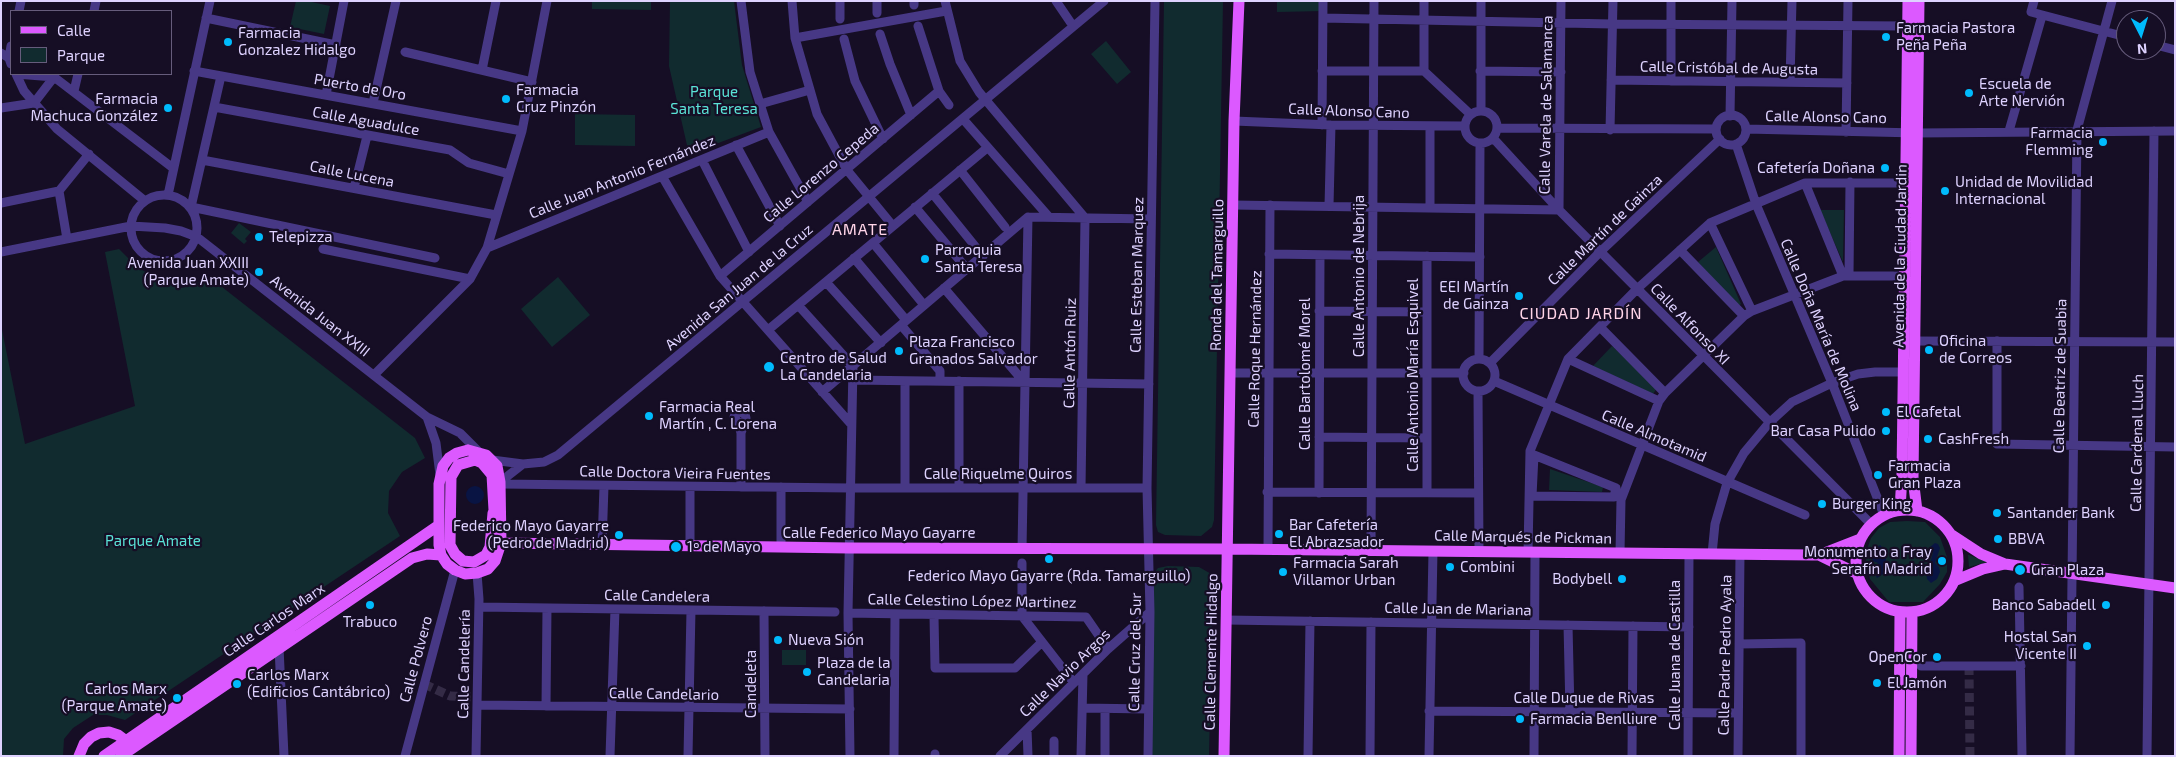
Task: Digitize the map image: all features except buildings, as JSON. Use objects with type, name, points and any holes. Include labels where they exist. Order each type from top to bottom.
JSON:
[{"type":"main road","name":"Avenida de la Ciudad Jardin","points":[[1908,1],[1914,341],[1913,483],[1917,511]]},
{"type":"main road","name":"Avenida de la Ciudad Jardin","points":[[1900,510],[1905,183],[1911,132],[1919,1]]},
{"type":"main road","name":"Ronda del Tamarguillo","points":[[1227,549],[1232,205],[1238,2]]},
{"type":"main road","points":[[468,450],[478,451],[492,460],[497,466],[500,483],[501,540],[495,561],[488,569],[466,574],[454,570],[447,564],[441,554],[439,525],[440,475],[443,466],[449,458],[457,453],[468,450]]},
{"type":"main road","points":[[493,513],[490,547],[486,555],[474,562],[463,561],[455,554],[450,544],[451,477],[458,465],[475,460],[482,463],[492,475],[495,528],[501,540]]},
{"type":"main road","points":[[1951,534],[1955,543],[1958,562],[1954,581],[1946,595],[1937,603],[1925,610],[1906,612],[1878,604],[1866,592],[1856,572],[1856,556],[1860,540],[1871,524],[1884,515],[1900,510],[1917,511],[1935,518],[1963,544],[2005,564],[2175,588]]},
{"type":"main road","name":"Calle Carlos Marx","points":[[131,748],[439,525]]},
{"type":"main road","name":"Calle Federico Mayo Gayarre","points":[[501,540],[602,545],[1227,549]]},
{"type":"main road","points":[[1819,555],[1860,540]]},
{"type":"main road","name":"Calle Marqués de Pickman","points":[[1227,549],[1819,555]]},
{"type":"main road","name":"Calle Clemente Hidalgo","points":[[1224,756],[1227,549]]},
{"type":"main road","name":"Calle Carlos Marx","points":[[131,748],[412,558],[427,554],[441,554]]},
{"type":"main road","points":[[1819,555],[1856,572]]},
{"type":"main road","points":[[1954,581],[1983,569],[2005,564]]},
{"type":"main road","points":[[1899,756],[1906,612]]},
{"type":"main road","points":[[1906,612],[1911,756]]},
{"type":"main road","points":[[79,756],[84,744],[91,737],[100,733],[109,732],[118,735],[131,748]]},
{"type":"main road","points":[[104,756],[131,748]]},
{"type":"main road","points":[[120,756],[131,748]]},
{"type":"street","points":[[168,195],[210,1]]},
{"type":"street","points":[[326,95],[344,1]]},
{"type":"street","points":[[373,104],[396,1]]},
{"type":"street","points":[[482,70],[496,1]]},
{"type":"street","points":[[374,375],[470,279],[487,248],[522,131],[547,1]]},
{"type":"street","points":[[741,1],[750,72],[769,132],[808,202]]},
{"type":"street","points":[[792,1],[795,38],[817,114],[847,170],[893,226]]},
{"type":"street","points":[[840,1],[840,19]]},
{"type":"street","points":[[877,1],[877,13]]},
{"type":"street","points":[[1056,1],[1073,26]]},
{"type":"street","name":"Avenida San Juan de la Cruz","points":[[523,464],[544,462],[558,455],[1104,1]]},
{"type":"street","name":"Calle Esteban Marquez","points":[[1149,549],[1147,488],[1154,1]]},
{"type":"street","points":[[1323,1],[1322,71],[1329,206]]},
{"type":"street","name":"Calle Antonio de Nebrija","points":[[1371,550],[1374,1]]},
{"type":"street","points":[[1424,1],[1424,72]]},
{"type":"street","points":[[1481,1],[1481,110]]},
{"type":"street","name":"Calle Varela de Salamanca","points":[[1559,210],[1561,1]]},
{"type":"street","points":[[1610,130],[1613,1]]},
{"type":"street","points":[[1670,81],[1671,1]]},
{"type":"street","points":[[1730,116],[1732,1]]},
{"type":"street","points":[[1790,82],[1792,1]]},
{"type":"street","points":[[1846,132],[1848,1]]},
{"type":"street","points":[[2034,1],[2031,12],[2116,35]]},
{"type":"street","name":"Calle Beatriz de Suabia","points":[[2070,756],[2077,130],[2112,1]]},
{"type":"street","points":[[795,38],[946,6],[960,61],[984,100],[1085,218]]},
{"type":"street","points":[[2009,131],[2042,16]]},
{"type":"street","points":[[206,18],[336,45]]},
{"type":"street","points":[[1322,18],[1612,24],[1907,26]]},
{"type":"street","points":[[918,26],[939,91],[949,104]]},
{"type":"street","points":[[880,34],[911,115]]},
{"type":"street","points":[[844,39],[855,81],[883,139]]},
{"type":"street","points":[[405,52],[532,82]]},
{"type":"street","name":"Puerto de Oro","points":[[194,71],[522,131]]},
{"type":"street","points":[[1322,71],[1424,72],[1470,114]]},
{"type":"street","points":[[1480,71],[1560,72]]},
{"type":"street","points":[[16,75],[24,92],[58,129],[145,200]]},
{"type":"street","points":[[29,75],[54,77],[173,168]]},
{"type":"street","points":[[74,92],[78,75]]},
{"type":"street","points":[[221,76],[191,207],[196,216],[198,226],[197,237],[189,251],[182,256],[167,261],[151,258],[138,249],[132,234],[133,216],[145,200],[168,195],[176,197],[191,207],[435,258]]},
{"type":"street","points":[[1,108],[34,103],[54,77]]},
{"type":"street","name":"Calle Cristóbal de Augusta","points":[[1611,80],[1846,83]]},
{"type":"street","points":[[760,104],[810,90]]},
{"type":"street","name":"Calle Lorenzo Cepeda","points":[[720,276],[939,91]]},
{"type":"street","name":"Calle Aguadulce","points":[[214,107],[450,150],[469,162],[509,174]]},
{"type":"street","points":[[1481,110],[1486,111],[1495,118],[1498,128],[1493,138],[1480,143],[1468,136],[1465,126],[1470,114],[1481,110]]},
{"type":"street","points":[[1730,116],[1739,118],[1746,128],[1744,138],[1736,144],[1727,144],[1720,139],[1716,129],[1721,120],[1730,116]]},
{"type":"street","points":[[963,119],[1050,217]]},
{"type":"street","name":"Calle Alonso Cano","points":[[1234,122],[1430,127],[1465,126]]},
{"type":"street","points":[[1430,127],[1430,208]]},
{"type":"street","points":[[1498,128],[1716,129]]},
{"type":"street","name":"Calle Alonso Cano","points":[[1746,128],[1846,132],[2175,131]]},
{"type":"street","name":"Calle Cardenal Lluch","points":[[2147,756],[2154,131]]},
{"type":"street","name":"Calle Juan Antonio Fernández","points":[[487,248],[769,132]]},
{"type":"street","points":[[354,188],[367,136]]},
{"type":"street","name":"Calle Alfonso XI","points":[[1493,138],[1600,252],[1871,524]]},
{"type":"street","name":"Calle Martín de Gainza","points":[[1490,363],[1600,252],[1720,139]]},
{"type":"street","points":[[1479,359],[1480,143]]},
{"type":"street","name":"Calle Doña María de Molina","points":[[1736,144],[1756,204],[1832,384],[1884,515]]},
{"type":"street","points":[[736,146],[780,226]]},
{"type":"street","points":[[768,330],[987,148]]},
{"type":"street","points":[[1,203],[60,191],[89,154]]},
{"type":"street","name":"Calle Lucena","points":[[202,160],[496,215]]},
{"type":"street","points":[[702,160],[749,252]]},
{"type":"street","points":[[960,170],[1005,227]]},
{"type":"street","points":[[662,176],[720,276],[851,424]]},
{"type":"street","points":[[1534,756],[1534,624],[1529,499],[1530,451],[1568,359],[1637,289],[1710,223],[1805,184],[1850,182],[1905,183]]},
{"type":"street","points":[[1846,275],[1850,182]]},
{"type":"street","points":[[1805,184],[1846,275]]},
{"type":"street","points":[[60,191],[67,239]]},
{"type":"street","points":[[932,193],[979,252]]},
{"type":"street","points":[[1232,205],[1559,210]]},
{"type":"street","name":"Calle Roque Hernández","points":[[1268,549],[1270,205]]},
{"type":"street","points":[[915,207],[967,269]]},
{"type":"street","points":[[822,392],[967,269],[979,252],[1028,217],[1151,219]]},
{"type":"street","points":[[1022,549],[1028,217]]},
{"type":"street","name":"Calle Antón Ruiz","points":[[1081,488],[1085,218]]},
{"type":"street","points":[[1710,223],[1748,313]]},
{"type":"street","points":[[1,252],[131,226],[165,228],[182,231],[197,237]]},
{"type":"street","name":"Avenida Juan XXIII","points":[[197,237],[427,416],[460,434],[478,451]]},
{"type":"street","points":[[873,243],[924,305]]},
{"type":"street","points":[[322,249],[470,279]]},
{"type":"street","points":[[1680,250],[1748,313]]},
{"type":"street","points":[[1269,254],[1480,257]]},
{"type":"street","name":"Calle Bartolomé Morel","points":[[1319,493],[1320,256]]},
{"type":"street","name":"Calle Antonio María Esquivel","points":[[1427,256],[1427,493]]},
{"type":"street","points":[[854,258],[900,313],[904,323],[940,371],[940,381]]},
{"type":"street","points":[[1617,499],[1625,488],[1662,397],[1748,313],[1846,275],[1903,276]]},
{"type":"street","points":[[826,282],[881,342]]},
{"type":"street","points":[[944,288],[1024,382]]},
{"type":"street","points":[[798,305],[853,366],[848,613],[850,756]]},
{"type":"street","points":[[1319,311],[1427,312]]},
{"type":"street","points":[[1600,327],[1662,397]]},
{"type":"street","points":[[1914,341],[2175,342]]},
{"type":"street","points":[[1998,341],[1997,444],[2175,447]]},
{"type":"street","points":[[1479,359],[1490,363],[1495,372],[1494,381],[1487,388],[1478,390],[1469,387],[1464,374],[1467,365],[1479,359]]},
{"type":"street","points":[[1568,359],[1662,397]]},
{"type":"street","points":[[1712,554],[1715,524],[1727,483],[1744,453],[1769,423],[1792,402],[1858,374],[1903,372]]},
{"type":"street","points":[[1230,373],[1464,374]]},
{"type":"street","points":[[852,380],[1149,384]]},
{"type":"street","points":[[905,380],[906,487]]},
{"type":"street","points":[[959,381],[959,487]]},
{"type":"street","name":"Calle Almotamid","points":[[1494,381],[1805,515]]},
{"type":"street","points":[[1478,390],[1478,552]]},
{"type":"street","points":[[427,416],[436,443],[440,475]]},
{"type":"street","points":[[741,433],[742,487]]},
{"type":"street","points":[[1319,437],[1426,438]]},
{"type":"street","points":[[1530,451],[1625,488]]},
{"type":"street","points":[[1617,499],[1532,496],[1534,456],[1616,488],[1617,499],[1620,553]]},
{"type":"street","points":[[492,460],[523,464]]},
{"type":"street","points":[[500,483],[523,464]]},
{"type":"street","name":"Calle Doctora Vieira Fuentes","points":[[500,483],[604,486],[850,488]]},
{"type":"street","points":[[602,545],[604,486]]},
{"type":"street","points":[[690,487],[690,546]]},
{"type":"street","points":[[781,487],[781,547]]},
{"type":"street","name":"Calle Riquelme Quiros","points":[[850,488],[1147,488]]},
{"type":"street","points":[[1267,492],[1478,493]]},
{"type":"street","points":[[1529,499],[1617,499]]},
{"type":"street","name":"Calle Cruz del Sur","points":[[1148,756],[1149,549]]},
{"type":"street","points":[[1428,756],[1433,551]]},
{"type":"street","name":"Calle Juana de Castilla","points":[[1688,756],[1689,554]]},
{"type":"street","name":"Calle Padre Pedro Ayala","points":[[1738,756],[1740,554]]},
{"type":"street","points":[[1022,563],[1022,616],[1074,683]]},
{"type":"street","name":"Calle Polvero","points":[[405,756],[454,570]]},
{"type":"street","name":"Calle Candelería","points":[[476,756],[479,607],[477,573]]},
{"type":"street","points":[[2019,587],[2022,756]]},
{"type":"street","name":"Calle Candelera","points":[[479,607],[835,612]]},
{"type":"street","points":[[546,706],[547,608]]},
{"type":"street","points":[[610,756],[615,609]]},
{"type":"street","points":[[688,756],[691,610]]},
{"type":"street","name":"Candeleta","points":[[764,611],[765,756]]},
{"type":"street","name":"Calle Navio Argos","points":[[1000,756],[1108,649],[1150,612]]},
{"type":"street","name":"Calle Celestino López Martinez","points":[[848,613],[934,616],[1086,617],[1108,649]]},
{"type":"street","points":[[894,756],[895,614]]},
{"type":"street","points":[[934,616],[935,668],[1015,668],[1042,642]]},
{"type":"street","name":"Calle Juan de Mariana","points":[[1226,620],[1689,627]]},
{"type":"street","points":[[1308,756],[1310,621]]},
{"type":"street","points":[[1370,756],[1371,622]]},
{"type":"street","points":[[1568,625],[1570,712]]},
{"type":"street","points":[[1632,626],[1632,756]]},
{"type":"street","points":[[1739,644],[1801,643],[1801,756]]},
{"type":"street","points":[[279,647],[284,756]]},
{"type":"street","points":[[1921,666],[2021,666]]},
{"type":"street","points":[[1081,756],[1083,674]]},
{"type":"street","name":"Calle Candelario","points":[[477,705],[850,709]]},
{"type":"street","points":[[1083,708],[1148,709]]},
{"type":"street","points":[[1105,709],[1105,756]]},
{"type":"street","name":"Calle Duque de Rivas","points":[[1430,711],[1738,713]]},
{"type":"street","points":[[1027,729],[1028,756]]},
{"type":"street","points":[[1054,741],[1054,756]]},
{"type":"green space","points":[[296,1],[307,1],[330,6],[324,34],[290,27]]},
{"type":"green space","points":[[592,1],[651,1],[651,10],[592,9]]},
{"type":"green space","name":"Parque Santa Teresa","points":[[670,1],[734,1],[742,65],[761,127],[689,154],[669,66]]},
{"type":"green space","points":[[1164,1],[1223,1],[1214,520],[1212,527],[1201,536],[1165,535],[1158,532],[1156,525]]},
{"type":"green space","points":[[1277,1],[1323,1],[1323,11],[1277,12]]},
{"type":"green space","points":[[1106,41],[1131,72],[1117,84],[1091,54]]},
{"type":"green space","points":[[575,114],[635,115],[635,146],[575,145]]},
{"type":"green space","points":[[1820,210],[1844,210],[1843,262]]},
{"type":"green space","points":[[239,223],[251,232],[245,239],[247,241],[244,244],[231,233]]},
{"type":"green space","points":[[1716,247],[1741,304],[1737,307],[1698,262]]},
{"type":"green space","name":"Parque Amate","points":[[119,249],[137,267],[166,284],[181,288],[194,285],[208,276],[415,438],[425,458],[402,472],[389,491],[388,513],[400,536],[125,720],[107,715],[93,715],[73,728],[64,739],[63,756],[1,756],[1,325],[25,444],[135,406],[105,252]]},
{"type":"green space","points":[[558,277],[590,315],[552,347],[521,309]]},
{"type":"green space","points":[[1612,346],[1657,388],[1653,394],[1593,366]]},
{"type":"green space","points":[[1550,469],[1603,487],[1602,492],[1549,490]]},
{"type":"green space","points":[[1890,522],[1925,522],[1940,537],[1947,557],[1947,572],[1940,584],[1923,602],[1889,602],[1870,579],[1866,566],[1866,552],[1871,538],[1879,528]]},
{"type":"green space","points":[[1969,555],[1987,562],[1969,567]]},
{"type":"green space","points":[[1168,566],[1199,567],[1213,575],[1209,756],[1151,756],[1153,574],[1158,568]]},
{"type":"green space","points":[[782,650],[806,650],[806,665],[782,665]]},
{"type":"shaded area","points":[[475,486],[481,489],[484,495],[481,501],[475,504],[469,501],[466,495],[469,489]]},
{"type":"shaded area","points":[[1935,543],[1940,548],[1935,563],[1939,567],[1940,572],[1937,579],[1931,583],[1927,579],[1926,567],[1930,563],[1933,553],[1930,547]]},
{"type":"shaded area","points":[[1880,545],[1885,550],[1883,557],[1886,557],[1886,572],[1877,578],[1875,574],[1878,563],[1873,561],[1871,552]]},
{"type":"tunnel","points":[[1969,666],[1970,756]]},
{"type":"tunnel","points":[[424,684],[450,696],[478,697]]},
{"type":"place","name":"Farmacia Pastora Peña Peña","points":[[1886,37]]},
{"type":"place","name":"Farmacia Gonzalez Hidalgo","points":[[228,42]]},
{"type":"place","name":"Escuela de Arte Nervión","points":[[1969,93]]},
{"type":"place","name":"Farmacia Cruz Pinzón","points":[[506,99]]},
{"type":"place","name":"Farmacia Machuca González","points":[[168,108]]},
{"type":"place","name":"Farmacia Flemming","points":[[2103,142]]},
{"type":"place","name":"Cafetería Doñana","points":[[1885,168]]},
{"type":"place","name":"Unidad de Movilidad Internacional","points":[[1945,191]]},
{"type":"place","name":"Telepizza","points":[[259,237]]},
{"type":"place","name":"Parroquia Santa Teresa","points":[[925,259]]},
{"type":"place","name":"Avenida Juan XXIII (Parque Amate)","points":[[259,272]]},
{"type":"place","name":"EEI Martín de Gainza","points":[[1519,296]]},
{"type":"place","name":"Oficina de Correos","points":[[1929,350]]},
{"type":"place","name":"Plaza Francisco Granados Salvador","points":[[899,351]]},
{"type":"place","name":"Centro de Salud La Candelaria","points":[[769,367]]},
{"type":"place","name":"El Cafetal","points":[[1886,412]]},
{"type":"place","name":"Farmacia Real Martín , C. Lorena","points":[[649,416]]},
{"type":"place","name":"Bar Casa Pulido","points":[[1886,431]]},
{"type":"place","name":"CashFresh","points":[[1928,439]]},
{"type":"place","name":"Farmacia Gran Plaza","points":[[1878,475]]},
{"type":"place","name":"Burger King","points":[[1822,504]]},
{"type":"place","name":"Santander Bank","points":[[1997,513]]},
{"type":"place","name":"Bar Cafetería El Abrazsador","points":[[1279,534]]},
{"type":"place","name":"Federico Mayo Gayarre (Pedro de Madrid)","points":[[619,535]]},
{"type":"place","name":"BBVA","points":[[1998,539]]},
{"type":"place","name":"1º de Mayo","points":[[676,547]]},
{"type":"place","name":"Federico Mayo Gayarre (Rda. Tamarguillo)","points":[[1049,559]]},
{"type":"place","name":"Monumento a Fray Serafín Madrid","points":[[1942,561]]},
{"type":"place","name":"Combini","points":[[1450,567]]},
{"type":"place","name":"Gran Plaza","points":[[2020,570]]},
{"type":"place","name":"Farmacia Sarah Villamor Urban","points":[[1283,572]]},
{"type":"place","name":"Bodybell","points":[[1622,579]]},
{"type":"place","name":"Trabuco","points":[[370,605]]},
{"type":"place","name":"Banco Sabadell","points":[[2106,605]]},
{"type":"place","name":"Nueva Sión","points":[[778,640]]},
{"type":"place","name":"Hostal San Vicente II","points":[[2087,646]]},
{"type":"place","name":"OpenCor","points":[[1937,657]]},
{"type":"place","name":"Plaza de la Candelaria","points":[[807,672]]},
{"type":"place","name":"El Jamón","points":[[1877,683]]},
{"type":"place","name":"Carlos Marx (Edificios Cantábrico)","points":[[237,684]]},
{"type":"place","name":"Carlos Marx (Parque Amate)","points":[[177,698]]},
{"type":"place","name":"Farmacia Benlliure","points":[[1520,719]]},
{"type":"district","name":"AMATE","points":[[860,230]]},
{"type":"district","name":"CIUDAD JARDÍN","points":[[1581,314]]}]
